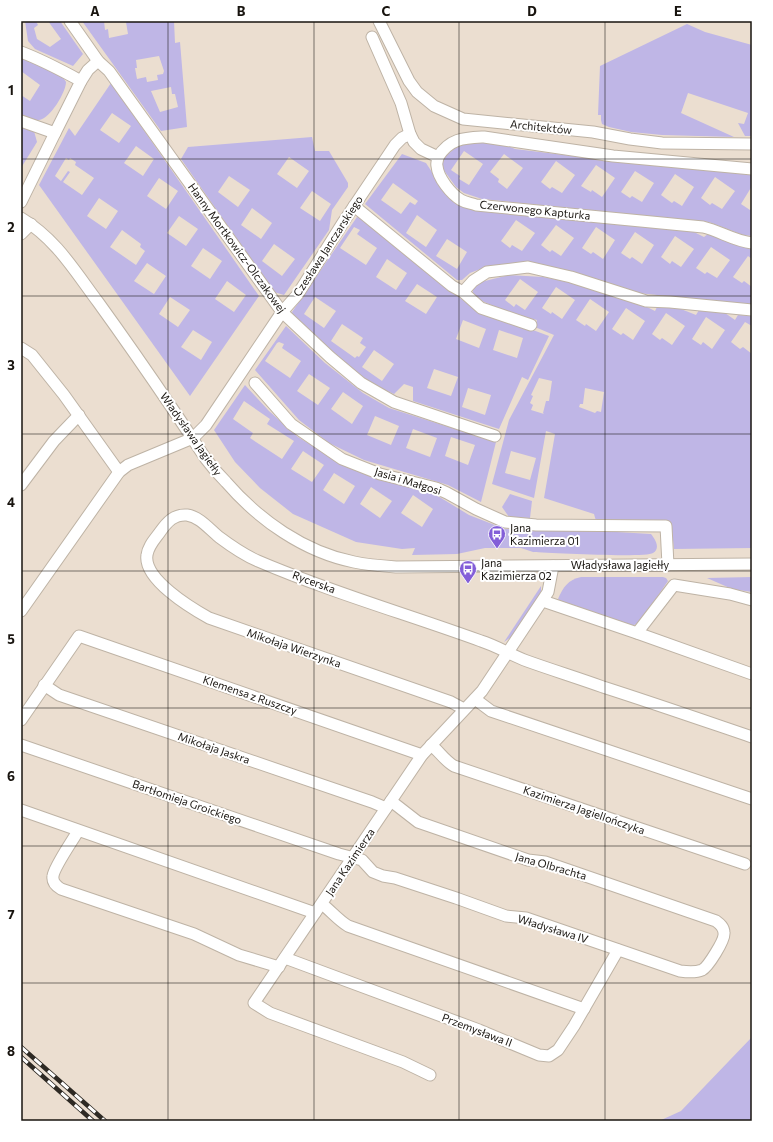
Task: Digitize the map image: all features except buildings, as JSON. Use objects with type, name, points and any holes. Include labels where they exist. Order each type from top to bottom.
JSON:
[{"type":"street","name":"Hanny Mortkowicz-Olczakowej","points":[[70,21],[98,60],[109,71],[282,312],[330,357],[361,383],[394,402],[495,436]]},
{"type":"street","name":"Architektów","points":[[379,21],[409,81],[417,92],[434,106],[463,119],[593,132],[630,140],[752,144]]},
{"type":"street","points":[[372,37],[401,103],[410,134],[414,142],[421,149],[438,157],[446,147],[457,140],[465,138],[484,138],[613,156],[752,169]]},
{"type":"street","points":[[21,52],[38,58],[81,81]]},
{"type":"street","points":[[21,202],[81,81],[88,70],[98,60]]},
{"type":"street","points":[[21,121],[55,133]]},
{"type":"street","name":"Czesława Janczarskiego","points":[[193,438],[206,424],[282,312],[298,294],[395,145],[402,138],[410,134]]},
{"type":"street","name":"Czerwonego Kapturka","points":[[438,157],[437,166],[440,175],[453,193],[467,203],[703,227],[740,241],[752,243]]},
{"type":"street","points":[[354,206],[452,286],[463,292],[481,308],[531,325]]},
{"type":"street","name":"Władysława Jagiełły","points":[[21,218],[31,224],[52,242],[64,256],[139,360],[193,438],[206,460],[240,499],[251,509],[296,540],[333,557],[354,562],[396,567],[752,564]]},
{"type":"street","points":[[21,234],[31,224]]},
{"type":"street","points":[[463,292],[473,281],[487,272],[528,267],[571,277],[646,301],[752,310]]},
{"type":"street","points":[[21,348],[32,355],[46,371],[79,415],[118,472]]},
{"type":"street","name":"Jasia i Małgosi","points":[[255,383],[291,424],[342,459],[380,474],[436,488],[476,510],[505,522],[536,525],[666,526],[668,565]]},
{"type":"street","points":[[21,485],[54,441],[79,415]]},
{"type":"street","points":[[21,611],[118,472],[128,465],[193,438]]},
{"type":"street","name":"Rycerska","points":[[146,556],[150,546],[169,520],[182,515],[191,516],[200,521],[236,550],[257,560],[343,593],[484,642],[535,664],[752,737]]},
{"type":"street","name":"Mikołaja Wierzynka","points":[[146,556],[149,569],[163,585],[186,604],[209,618],[452,702],[464,709]]},
{"type":"street","name":"Jana Kazimierza","points":[[430,1076],[403,1062],[270,1013],[254,1003],[422,755],[482,691],[508,653],[548,592],[553,566]]},
{"type":"street","points":[[637,633],[674,585],[730,594],[752,600]]},
{"type":"street","points":[[543,601],[752,674]]},
{"type":"street","name":"Klemensa z Ruszczy","points":[[44,685],[79,636],[422,755]]},
{"type":"street","points":[[21,720],[44,685]]},
{"type":"street","name":"Mikołaja Jaskra","points":[[44,685],[59,695],[372,802],[388,805]]},
{"type":"street","points":[[475,698],[491,711],[752,799]]},
{"type":"street","name":"Bartłomieja Groickiego","points":[[21,745],[353,858]]},
{"type":"street","name":"Kazimierza Jagiellończyka","points":[[431,745],[454,766],[745,864]]},
{"type":"street","name":"Jana Olbrachta","points":[[388,805],[418,822],[528,860],[545,862],[716,921]]},
{"type":"street","points":[[21,810],[315,913]]},
{"type":"street","name":"Przemysława II","points":[[78,831],[54,872],[53,880],[61,889],[194,934],[239,955],[282,962],[479,1030],[539,1055],[549,1056],[558,1050],[584,1009],[618,950]]},
{"type":"street","name":"Władysława IV","points":[[353,858],[362,860],[374,872],[383,876],[395,878],[506,916],[526,918],[680,971],[698,972],[707,966],[723,940],[724,932],[722,926],[716,921]]},
{"type":"street","points":[[322,904],[348,926],[584,1009]]},
{"type":"shaded area","points":[[25,21],[36,21],[38,25],[34,28],[37,39],[50,47],[61,39],[48,21],[60,21],[83,54],[73,66],[35,49],[28,41]]},
{"type":"shaded area","points":[[82,21],[104,21],[105,30],[108,29],[109,38],[128,34],[126,22],[122,21],[174,21],[175,43],[180,42],[187,127],[161,131]],"holes":[[[159,56],[164,71],[163,74],[157,75],[158,80],[147,82],[146,77],[137,79],[135,68],[137,68],[136,60]],[[171,87],[172,94],[175,94],[178,107],[160,112],[151,91]]]},
{"type":"shaded area","points":[[687,24],[705,32],[752,45],[752,136],[745,136],[738,123],[744,124],[748,113],[688,93],[681,113],[734,137],[662,135],[631,132],[602,124],[601,115],[598,115],[600,66]]},
{"type":"shaded area","points":[[21,57],[62,76],[66,82],[57,104],[48,115],[39,120],[32,119],[21,114],[21,95],[30,101],[40,85],[21,71]]},
{"type":"shaded area","points":[[111,83],[259,296],[190,396],[39,185],[69,128],[75,136]],"holes":[[[112,113],[131,126],[119,143],[100,130]],[[136,146],[154,159],[143,176],[124,163]],[[66,158],[69,160],[70,158],[76,162],[75,165],[94,178],[82,195],[63,182],[70,172],[68,171],[61,181],[55,176]],[[159,178],[178,191],[166,209],[147,196]],[[99,198],[118,211],[106,229],[87,216]],[[179,216],[198,229],[186,246],[167,233]],[[122,230],[141,244],[140,247],[145,251],[136,265],[110,247]],[[203,248],[222,261],[210,279],[191,266]],[[147,263],[166,276],[154,294],[134,281]],[[227,281],[246,295],[234,312],[215,299]],[[170,297],[190,310],[178,327],[159,314]],[[193,330],[212,342],[201,360],[181,347]]]},
{"type":"shaded area","points":[[21,126],[34,131],[37,142],[21,168]]},
{"type":"shaded area","points":[[312,137],[315,151],[329,151],[348,183],[348,187],[332,210],[329,230],[284,295],[274,292],[181,159],[188,147]],"holes":[[[289,157],[309,171],[297,188],[277,174]],[[229,176],[250,190],[238,207],[218,192]],[[312,191],[331,204],[320,221],[300,208]],[[252,208],[272,223],[261,239],[241,225]],[[274,244],[295,259],[282,276],[262,261]]]},
{"type":"shaded area","points":[[478,141],[506,145],[515,149],[581,157],[752,174],[752,186],[741,204],[750,210],[752,208],[752,236],[743,235],[709,222],[482,199],[464,193],[456,187],[443,169],[443,160],[446,156],[455,148],[464,143]],"holes":[[[464,151],[483,164],[469,185],[459,179],[460,176],[451,170]],[[504,154],[523,168],[507,189],[498,182],[499,179],[490,172]],[[556,161],[575,175],[562,193],[552,187],[550,189],[541,182]],[[596,165],[615,178],[602,197],[592,190],[591,192],[581,186]],[[635,171],[654,183],[642,202],[632,196],[630,198],[621,192]],[[675,174],[694,187],[682,206],[674,201],[672,203],[661,195]],[[715,177],[735,191],[722,209],[712,203],[710,205],[701,198]]]},
{"type":"shaded area","points":[[402,154],[426,163],[447,195],[462,206],[472,209],[694,232],[704,237],[708,234],[752,247],[752,259],[748,256],[733,277],[742,283],[744,281],[752,287],[752,305],[638,293],[594,278],[525,263],[483,268],[470,273],[462,280],[457,280],[365,204]],"holes":[[[393,183],[418,201],[415,205],[410,202],[401,214],[381,200]],[[417,215],[437,230],[426,247],[406,233]],[[516,220],[535,233],[522,251],[512,245],[510,248],[501,241]],[[556,225],[574,238],[561,256],[552,250],[550,252],[541,245]],[[596,227],[615,240],[603,259],[593,252],[591,254],[582,248]],[[635,232],[654,245],[642,264],[632,257],[630,259],[621,253]],[[675,236],[694,249],[681,267],[672,261],[670,264],[661,257]],[[447,239],[467,252],[457,269],[436,256]],[[711,247],[730,260],[717,278],[707,272],[705,274],[696,268]]]},
{"type":"shaded area","points":[[357,217],[364,218],[465,302],[477,309],[549,336],[528,380],[522,377],[499,429],[413,401],[413,387],[404,384],[394,394],[376,386],[354,371],[293,315],[292,312]],"holes":[[[354,227],[360,230],[357,234],[377,248],[366,265],[340,248]],[[387,259],[407,273],[396,290],[376,277]],[[417,284],[437,297],[426,314],[405,301]],[[315,297],[336,311],[324,328],[304,314]],[[463,320],[486,329],[479,348],[456,339]],[[342,324],[363,338],[360,343],[366,347],[359,357],[357,356],[355,358],[331,341]],[[499,330],[523,338],[517,358],[493,350]],[[374,350],[394,364],[382,381],[362,367]],[[434,369],[458,377],[451,396],[427,388]],[[468,388],[491,395],[485,415],[462,407]]]},
{"type":"shaded area","points":[[509,275],[543,277],[589,286],[630,302],[643,305],[655,311],[657,307],[681,309],[696,315],[699,310],[725,313],[735,320],[738,315],[752,316],[752,326],[745,322],[731,342],[740,349],[743,347],[752,354],[752,548],[674,549],[671,523],[596,521],[594,514],[544,498],[555,434],[546,431],[534,498],[492,484],[509,420],[554,335],[535,327],[537,320],[504,310],[479,299],[474,295],[473,290],[474,287],[481,282]],"holes":[[[520,279],[538,292],[525,310],[516,304],[514,307],[505,300]],[[556,287],[575,300],[562,319],[552,312],[551,314],[542,308]],[[590,299],[609,312],[596,331],[586,324],[585,326],[576,320]],[[626,308],[645,321],[633,340],[623,333],[621,335],[612,329]],[[666,313],[685,326],[672,345],[662,338],[660,340],[652,334]],[[706,317],[725,330],[712,349],[703,342],[701,345],[692,339]],[[539,378],[552,381],[549,401],[546,401],[544,414],[531,410],[533,405],[530,403],[533,396],[531,395]],[[585,388],[604,392],[601,412],[597,411],[595,413],[579,407],[580,404],[583,404]],[[511,451],[536,458],[530,480],[505,473]]]},
{"type":"shaded area","points":[[286,326],[325,363],[363,393],[389,408],[496,442],[481,502],[448,485],[364,460],[329,443],[299,420],[255,370]],"holes":[[[279,342],[284,344],[282,348],[301,361],[290,378],[265,361]],[[309,374],[330,388],[318,405],[297,391]],[[343,392],[363,406],[352,424],[331,409]],[[375,416],[399,426],[391,445],[367,435]],[[413,429],[437,438],[430,457],[406,448]],[[451,437],[475,445],[468,465],[445,456]]]},
{"type":"shaded area","points":[[245,385],[269,411],[298,437],[347,467],[410,485],[424,493],[428,490],[469,515],[505,529],[651,534],[656,541],[657,549],[653,553],[634,555],[596,555],[533,552],[521,548],[485,548],[457,554],[412,555],[415,548],[402,549],[356,542],[293,514],[260,488],[235,462],[214,430]],"holes":[[[244,401],[270,419],[267,424],[294,441],[282,459],[250,438],[253,433],[233,419]],[[303,451],[324,465],[312,482],[291,469]],[[334,473],[355,486],[344,504],[323,490]],[[371,487],[392,501],[380,518],[360,504]],[[413,495],[433,509],[422,527],[401,513]]]},
{"type":"shaded area","points":[[510,494],[532,501],[530,518],[509,517],[502,507]]},
{"type":"shaded area","points":[[581,577],[663,577],[668,581],[640,622],[630,627],[562,603],[558,599],[569,582]]},
{"type":"shaded area","points":[[752,577],[752,592],[732,589],[707,578]]},
{"type":"shaded area","points":[[541,586],[539,596],[511,637],[504,642]]},
{"type":"shaded area","points":[[752,1037],[752,1121],[659,1121],[681,1111]]},
{"type":"railway","points":[[21,1047],[105,1121]]},
{"type":"railway","points":[[21,1057],[93,1121]]},
{"type":"place","name":"Jana Kazimierza 01","points":[[497,549]]},
{"type":"place","name":"Jana Kazimierza 02","points":[[468,584]]}]
